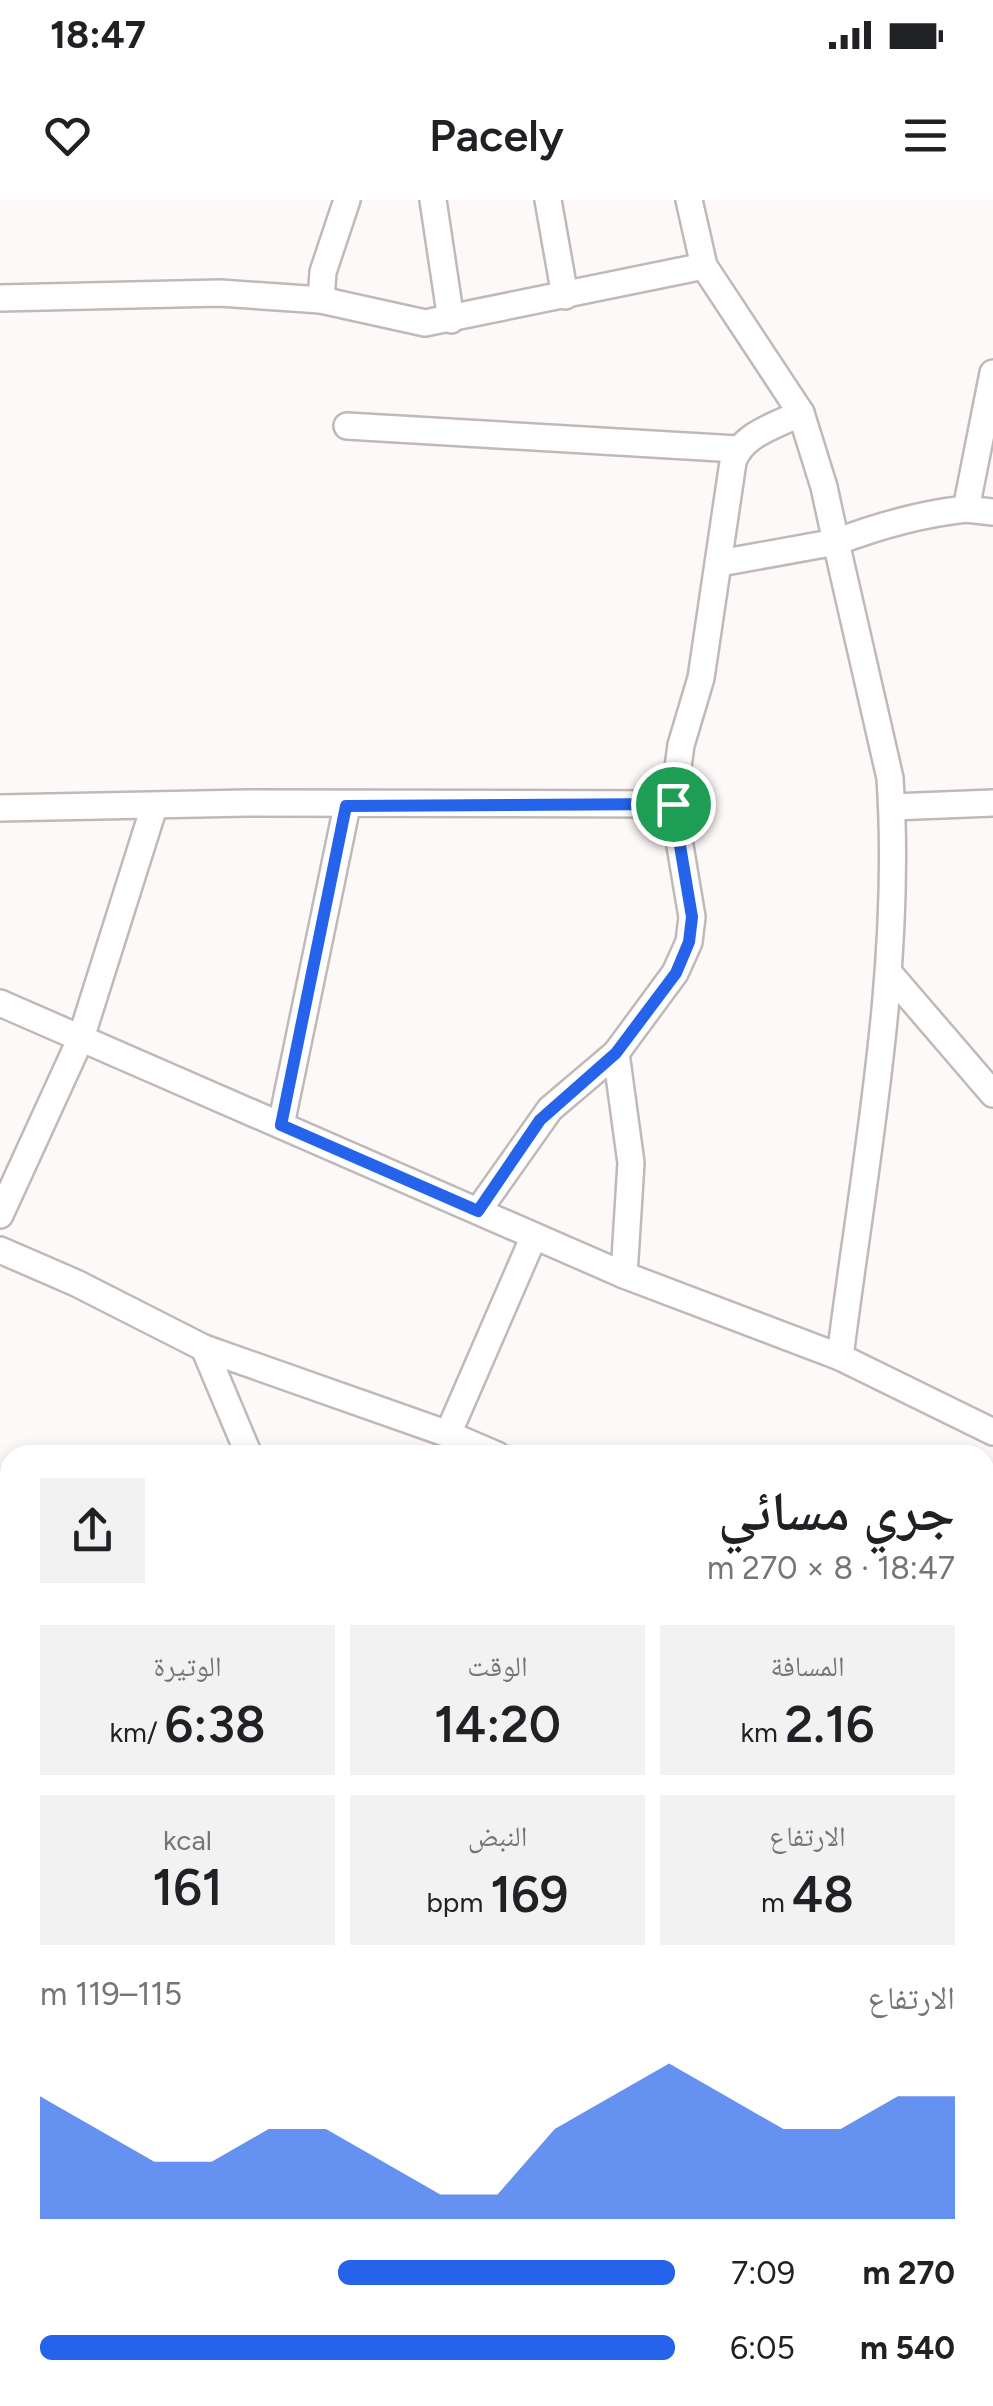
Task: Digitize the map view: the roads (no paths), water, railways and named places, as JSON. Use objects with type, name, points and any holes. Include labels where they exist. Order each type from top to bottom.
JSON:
[{"type":"street","points":[[320,300],[323,272],[347,200]]},
{"type":"street","points":[[433,200],[451,320]]},
{"type":"street","points":[[548,200],[565,296]]},
{"type":"street","points":[[689,200],[704,266],[801,413],[824,487],[890,778],[889,973],[840,1356]]},
{"type":"street","points":[[0,298],[220,294],[320,300],[407,322],[451,320],[704,266]]},
{"type":"street","points":[[966,509],[993,373]]},
{"type":"street","points":[[478,1211],[550,1109],[616,1053],[676,973],[689,942],[692,917],[673,804],[681,745],[702,678],[737,449],[750,438],[801,413]]},
{"type":"street","points":[[347,426],[737,449]]},
{"type":"street","points":[[720,563],[836,542],[881,525],[966,509],[993,512]]},
{"type":"street","points":[[0,808],[248,803],[673,804]]},
{"type":"street","points":[[892,807],[993,803]]},
{"type":"street","points":[[281,1125],[346,806]]},
{"type":"street","points":[[0,1215],[80,1038],[154,807]]},
{"type":"street","points":[[889,973],[993,1094]]},
{"type":"street","points":[[0,1003],[624,1275],[840,1356],[993,1432]]},
{"type":"street","points":[[616,1053],[631,1162],[624,1275]]},
{"type":"street","points":[[448,1434],[534,1236]]},
{"type":"street","points":[[0,1250],[76,1282],[204,1348],[474,1445]]},
{"type":"street","points":[[204,1348],[245,1445]]}]
